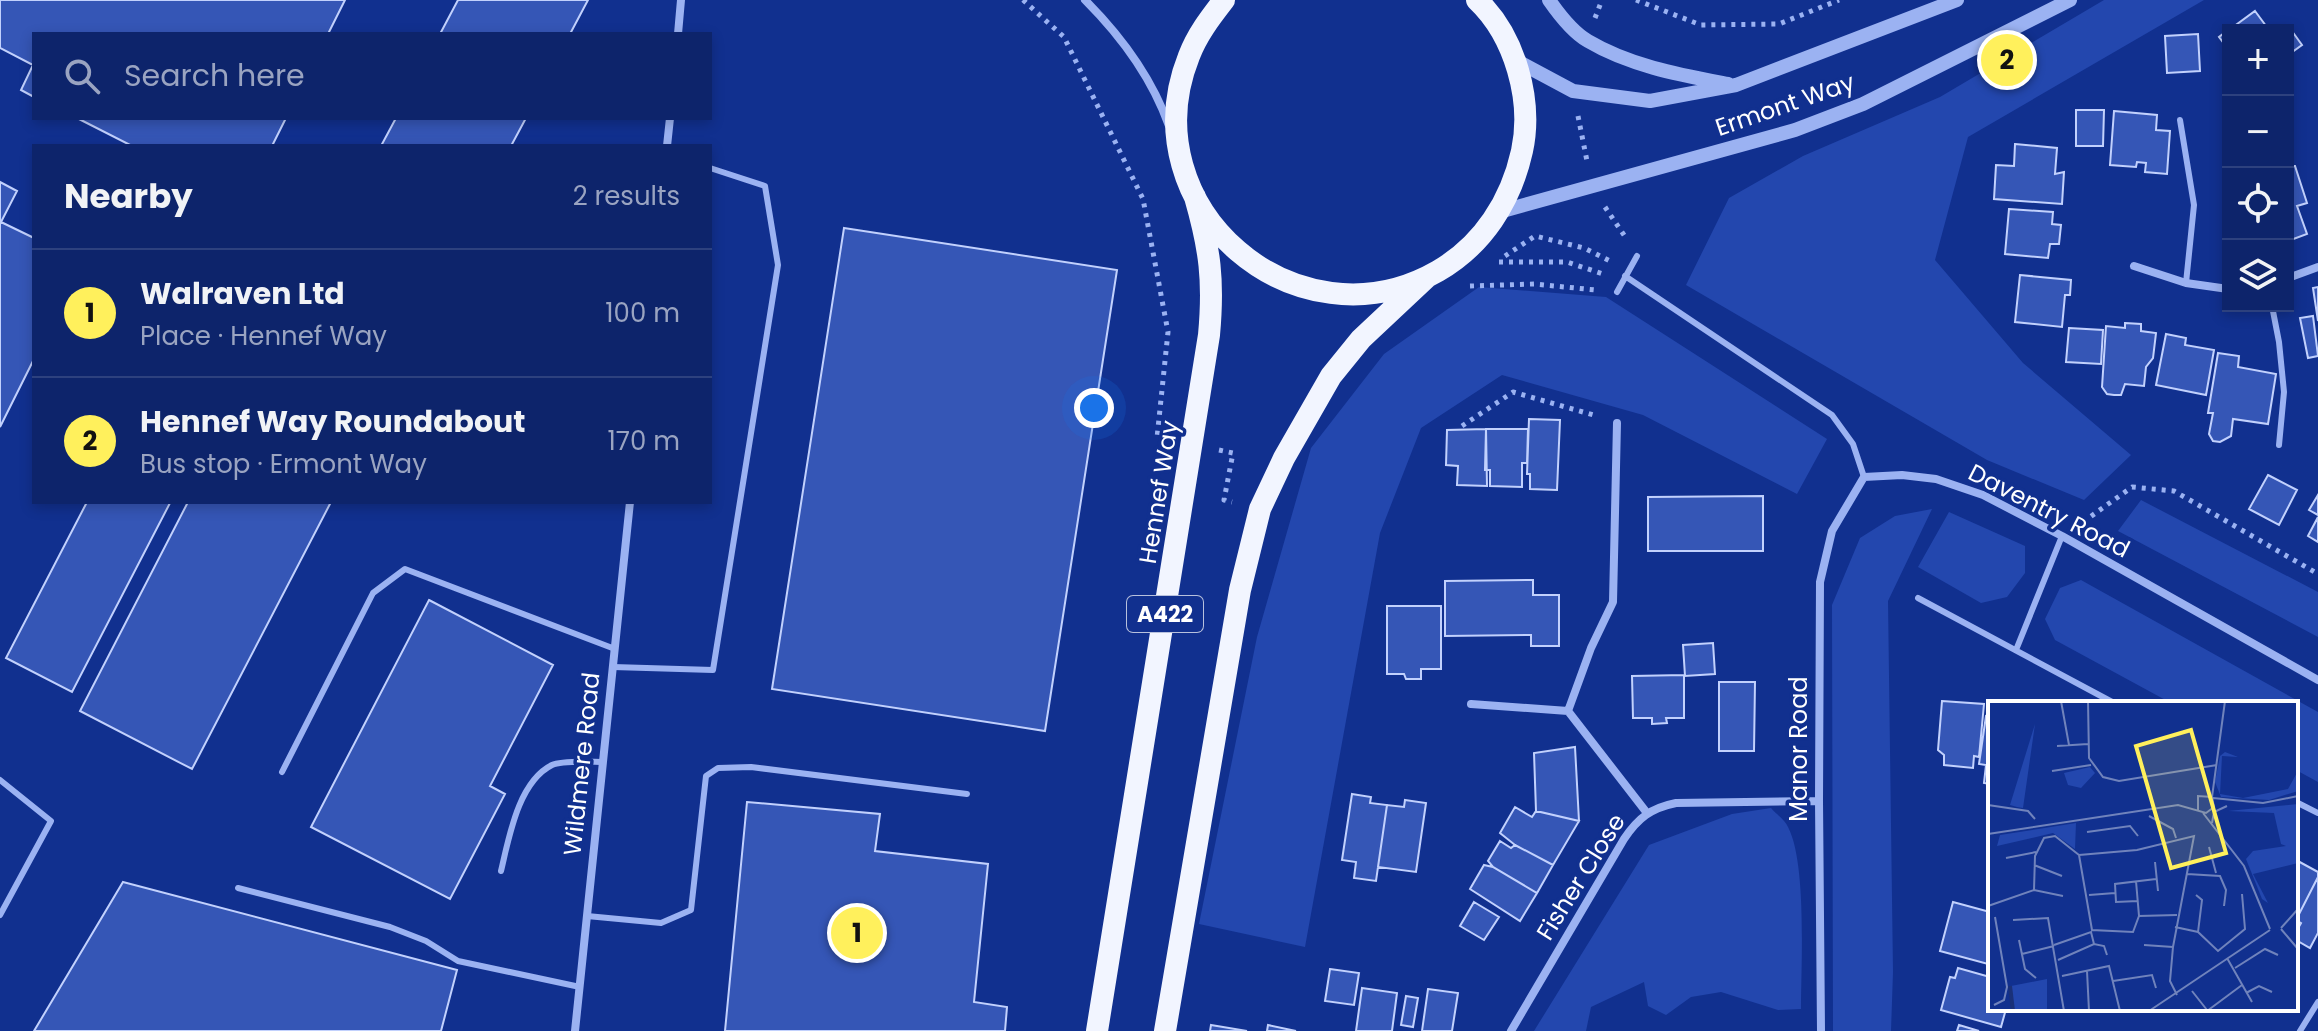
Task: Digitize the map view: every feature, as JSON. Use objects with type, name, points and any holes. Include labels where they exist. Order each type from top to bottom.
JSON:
[{"type":"highway","points":[[1224,0],[1203,27],[1188,57],[1180,90],[1176,123],[1181,157],[1195,197],[1212,226],[1235,251],[1263,271],[1293,285],[1326,293],[1360,295],[1393,289],[1426,278],[1451,263],[1478,241],[1499,212],[1516,177],[1525,138],[1524,98],[1515,60],[1501,31],[1480,2]]},
{"type":"highway","name":"Hennef Way","points":[[1097,1031],[1193,445],[1212,307],[1208,244],[1195,197]]},
{"type":"highway","name":"A422","points":[[1165,1031],[1240,590],[1260,509],[1284,458],[1331,376],[1361,339],[1426,278]]},
{"type":"street","points":[[678,32],[682,0]]},
{"type":"street","points":[[1085,0],[1130,52],[1149,83],[1166,116],[1181,157]]},
{"type":"street","points":[[1549,0],[1586,40],[1667,72],[1736,85]]},
{"type":"street","name":"Ermont Way","points":[[1515,60],[1573,91],[1650,101],[1736,85],[1957,0]]},
{"type":"street","name":"Ermont Way","points":[[1499,212],[1795,130],[1863,104],[2070,0]]},
{"type":"street","points":[[667,144],[670,120]]},
{"type":"street","points":[[2134,266],[2186,283],[2222,288]]},
{"type":"street","points":[[2294,276],[2318,267]]},
{"type":"street","points":[[1568,711],[1591,648],[1613,602],[1617,423]]},
{"type":"street","name":"Daventry Road","points":[[1864,477],[1916,476],[1960,485],[2062,536],[2318,680]]},
{"type":"street","name":"Manor Road","points":[[1821,1031],[1819,801],[1822,567],[1832,531],[1864,477]]},
{"type":"street","name":"Wildmere Road","points":[[575,1031],[630,504]]},
{"type":"street","points":[[1471,704],[1568,711],[1647,813]]},
{"type":"street","name":"Fisher Close","points":[[1511,1031],[1624,839],[1647,813],[1659,806],[1676,803],[1819,801]]},
{"type":"lane","points":[[2180,120],[2194,205],[2186,283]]},
{"type":"lane","points":[[613,667],[713,670],[778,265],[765,186],[712,169]]},
{"type":"lane","points":[[1617,292],[1637,256]]},
{"type":"lane","points":[[1626,275],[1832,415],[1853,444],[1864,477]]},
{"type":"lane","points":[[2273,312],[2284,392],[2279,445]]},
{"type":"lane","points":[[2016,650],[2062,536]]},
{"type":"lane","points":[[282,772],[373,593],[405,569],[615,649]]},
{"type":"lane","points":[[1918,598],[2110,701]]},
{"type":"lane","points":[[501,871],[517,808],[533,783],[553,764],[603,762]]},
{"type":"lane","points":[[587,916],[661,923],[691,910],[706,776],[718,768],[751,767],[967,794]]},
{"type":"lane","points":[[0,780],[51,821],[0,915]]},
{"type":"lane","points":[[2298,803],[2318,813]]},
{"type":"lane","points":[[238,888],[390,927],[426,941],[458,961],[580,987]]},
{"type":"lane","points":[[2300,1031],[2318,1002]]},
{"type":"path","points":[[1023,0],[1064,37],[1143,199],[1168,332],[1157,438],[1233,453],[1224,500],[1260,509]]},
{"type":"path","points":[[1586,40],[1602,0]]},
{"type":"path","points":[[1636,0],[1701,25],[1779,24],[1839,0]]},
{"type":"path","points":[[1573,91],[1592,187],[1637,256]]},
{"type":"path","points":[[1535,236],[1584,248],[1626,275],[1567,262],[1498,262],[1535,236]]},
{"type":"path","points":[[1473,278],[1461,286],[1534,284],[1617,292]]},
{"type":"path","points":[[1462,426],[1513,392],[1617,423]]},
{"type":"path","points":[[2062,536],[2132,487],[2174,491],[2318,574]]},
{"type":"shaded area","points":[[2104,0],[2204,0],[1968,137],[1935,260],[2023,363],[2131,455],[2084,500],[1987,460],[1686,285],[1729,198],[1803,156],[1940,97]]},
{"type":"shaded area","points":[[1479,287],[1606,297],[1827,439],[1797,494],[1643,415],[1502,375],[1421,428],[1380,533],[1305,947],[1199,924],[1257,637],[1311,448],[1384,354]]},
{"type":"shaded area","points":[[2141,500],[2318,592],[2318,637],[2118,531]]},
{"type":"shaded area","points":[[1932,509],[1888,601],[1893,972],[1891,1031],[1833,1031],[1832,605],[1860,538],[1895,516]]},
{"type":"shaded area","points":[[1949,512],[2025,546],[2025,573],[2007,597],[1981,603],[1918,567]]},
{"type":"shaded area","points":[[2081,580],[2318,712],[2318,782],[2298,771],[2298,701],[2167,701],[2055,640],[2045,619],[2060,588]]},
{"type":"shaded area","points":[[1771,808],[1788,827],[1798,865],[1802,915],[1801,1009],[1778,1010],[1721,992],[1691,997],[1666,1015],[1648,1006],[1644,982],[1591,1007],[1586,1031],[1534,1031],[1649,845],[1732,814]]},
{"type":"building","points":[[0,0],[345,0],[329,32],[32,32],[32,64],[0,48]]},
{"type":"building","points":[[458,0],[588,0],[571,32],[441,32]]},
{"type":"building","points":[[2255,11],[2265,24],[2237,24]]},
{"type":"building","points":[[2198,34],[2200,71],[2167,73],[2165,36]]},
{"type":"building","points":[[2294,34],[2302,45],[2294,51]]},
{"type":"building","points":[[32,67],[32,96],[21,90]]},
{"type":"building","points":[[2076,110],[2104,110],[2103,146],[2076,146]]},
{"type":"building","points":[[2114,111],[2157,115],[2156,130],[2170,131],[2167,174],[2145,172],[2146,163],[2137,162],[2136,167],[2110,165]]},
{"type":"building","points":[[81,120],[285,120],[273,144],[128,144]]},
{"type":"building","points":[[395,120],[525,120],[512,144],[382,144]]},
{"type":"building","points":[[2015,144],[2057,148],[2055,174],[2064,172],[2062,204],[1994,199],[1996,165],[2014,166]]},
{"type":"building","points":[[2294,166],[2307,203],[2297,206],[2307,234],[2294,239]]},
{"type":"building","points":[[0,182],[17,191],[1,222],[32,237],[32,363],[0,427]]},
{"type":"building","points":[[2009,209],[2053,212],[2052,224],[2061,225],[2059,244],[2050,244],[2048,258],[2005,254]]},
{"type":"building","points":[[844,228],[1117,270],[1045,731],[772,689]]},
{"type":"building","points":[[2020,275],[2071,280],[2070,295],[2065,295],[2062,327],[2015,322]]},
{"type":"building","points":[[2318,287],[2318,321],[2313,288]]},
{"type":"building","points":[[2313,316],[2318,356],[2308,358],[2300,318]]},
{"type":"building","points":[[2125,323],[2141,324],[2141,331],[2156,333],[2153,358],[2146,367],[2144,386],[2125,384],[2121,395],[2107,394],[2102,387],[2106,326],[2125,328]]},
{"type":"building","points":[[2069,328],[2103,330],[2101,364],[2066,362]]},
{"type":"building","points":[[2166,334],[2186,338],[2185,345],[2214,350],[2206,395],[2156,385]]},
{"type":"building","points":[[2218,353],[2239,356],[2238,367],[2276,374],[2268,424],[2233,419],[2231,436],[2220,442],[2213,441],[2209,434],[2213,413],[2208,413]]},
{"type":"building","points":[[1529,419],[1560,420],[1557,490],[1530,489],[1530,474],[1527,474]]},
{"type":"building","points":[[1486,429],[1487,486],[1457,485],[1458,466],[1446,465],[1447,430]]},
{"type":"building","points":[[1486,429],[1528,429],[1527,463],[1522,463],[1522,487],[1490,486],[1490,470],[1485,470]]},
{"type":"building","points":[[2268,475],[2297,490],[2279,525],[2249,509]]},
{"type":"building","points":[[2318,495],[2318,515],[2309,510]]},
{"type":"building","points":[[1763,496],[1763,551],[1648,551],[1648,497]]},
{"type":"building","points":[[86,504],[169,504],[72,692],[6,658]]},
{"type":"building","points":[[187,504],[330,504],[192,769],[80,711]]},
{"type":"building","points":[[2318,517],[2318,542],[2308,536]]},
{"type":"building","points":[[1533,580],[1533,595],[1559,595],[1559,646],[1531,646],[1531,635],[1445,636],[1445,581]]},
{"type":"building","points":[[429,600],[553,665],[490,786],[505,794],[450,899],[311,827]]},
{"type":"building","points":[[1387,606],[1441,606],[1441,669],[1421,669],[1421,679],[1406,679],[1404,674],[1387,674]]},
{"type":"building","points":[[1713,643],[1715,674],[1685,676],[1683,645]]},
{"type":"building","points":[[1684,675],[1684,718],[1666,718],[1667,723],[1652,724],[1652,718],[1633,718],[1632,676]]},
{"type":"building","points":[[1719,682],[1755,682],[1754,751],[1719,751]]},
{"type":"building","points":[[1942,701],[1984,704],[1979,757],[1974,756],[1973,768],[1944,765],[1944,755],[1938,750]]},
{"type":"building","points":[[1986,716],[1988,784],[1984,783],[1986,765],[1979,764]]},
{"type":"building","points":[[1575,747],[1579,821],[1536,811],[1534,753]]},
{"type":"building","points":[[1352,794],[1371,797],[1370,803],[1387,805],[1376,881],[1354,878],[1356,862],[1342,860]]},
{"type":"building","points":[[1405,800],[1426,803],[1416,872],[1378,867],[1387,805],[1404,807]]},
{"type":"building","points":[[747,802],[880,814],[875,851],[988,864],[974,1002],[1007,1007],[1005,1031],[725,1031]]},
{"type":"building","points":[[1515,807],[1532,817],[1536,811],[1579,821],[1553,865],[1515,845],[1500,833]]},
{"type":"building","points":[[1500,841],[1511,848],[1515,845],[1553,865],[1537,893],[1488,861]]},
{"type":"building","points":[[2298,861],[2318,872],[2298,916]]},
{"type":"building","points":[[1484,865],[1493,867],[1537,893],[1520,921],[1470,889]]},
{"type":"building","points":[[2318,877],[2318,933],[2310,948],[2298,941],[2301,923],[2298,916]]},
{"type":"building","points":[[123,882],[457,970],[441,1031],[34,1031]]},
{"type":"building","points":[[1474,902],[1499,917],[1484,940],[1460,926]]},
{"type":"building","points":[[1953,902],[1988,911],[1988,964],[1940,951]]},
{"type":"building","points":[[1958,968],[1988,976],[1988,1011],[2005,1011],[2001,1027],[1941,1010],[1950,977],[1955,978]]},
{"type":"building","points":[[1330,969],[1359,973],[1354,1005],[1325,1001]]},
{"type":"building","points":[[1362,988],[1397,993],[1392,1031],[1356,1031]]},
{"type":"building","points":[[1428,989],[1458,993],[1452,1031],[1422,1031]]},
{"type":"building","points":[[1406,996],[1418,998],[1413,1027],[1401,1025]]},
{"type":"building","points":[[1211,1025],[1247,1031],[1210,1031]]},
{"type":"building","points":[[1268,1025],[1296,1031],[1267,1031]]},
{"type":"building","points":[[1959,1025],[1979,1031],[1957,1031]]},
{"type":"place","name":"Hennef Way Roundabout","points":[[2007,60]]},
{"type":"place","name":"Walraven Ltd","points":[[857,933]]}]
